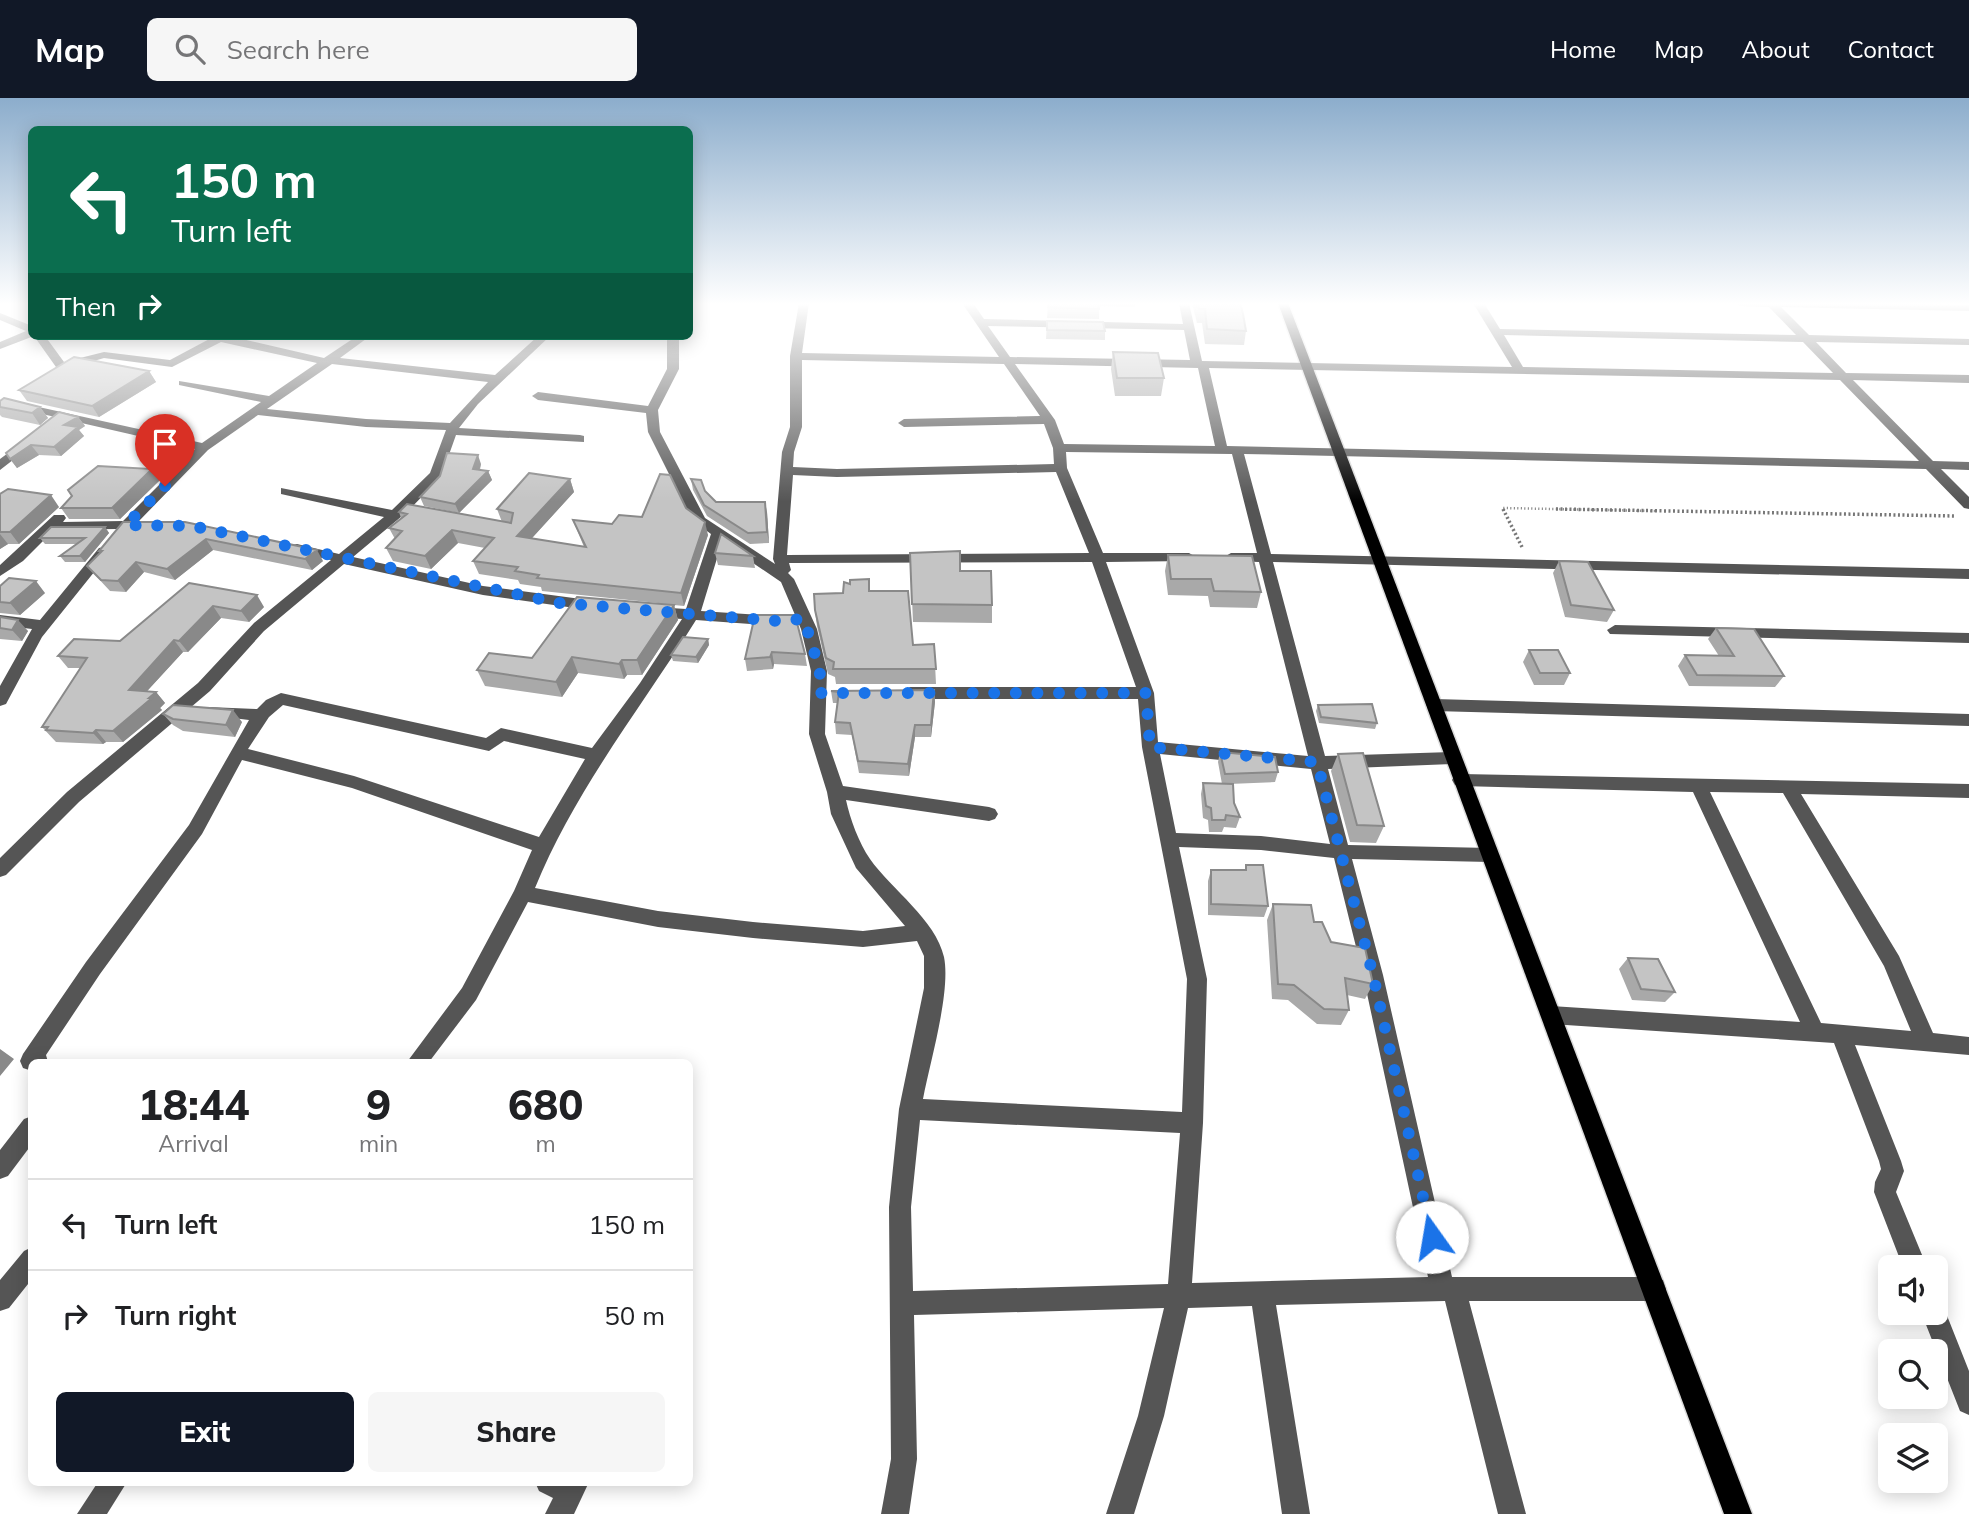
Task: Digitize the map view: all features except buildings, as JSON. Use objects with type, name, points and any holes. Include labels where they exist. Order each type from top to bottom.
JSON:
[{"type":"main road","points":[[1308,369],[1738,1514]]},
{"type":"street","points":[[44,382],[56,376],[61,369]]},
{"type":"street","points":[[0,700],[44,626],[126,525],[204,447],[315,369]]},
{"type":"street","points":[[394,369],[498,379]]},
{"type":"street","points":[[0,870],[73,797],[204,687],[259,627],[341,558],[405,511],[436,474],[452,429],[474,401],[509,369]]},
{"type":"street","points":[[673,369],[652,410],[654,432],[699,520],[787,579]]},
{"type":"street","points":[[796,369],[796,428],[788,452],[780,559],[804,619],[826,693],[817,734],[836,792],[839,814],[862,863],[922,932],[934,956],[934,988],[910,1109],[900,1207],[904,1459],[895,1514]]},
{"type":"street","points":[[1014,369],[1049,420],[1059,448],[1061,468],[1098,558],[1146,693],[1150,747],[1196,979],[1192,1123],[1180,1295],[1151,1416],[1120,1514]]},
{"type":"street","points":[[1201,369],[1264,558],[1373,975],[1448,1289],[1512,1514]]},
{"type":"street","points":[[1523,369],[1969,379]]},
{"type":"street","points":[[1836,369],[1969,505]]},
{"type":"street","points":[[183,383],[271,400]]},
{"type":"street","points":[[21,396],[10,403],[58,418],[204,447]]},
{"type":"street","points":[[538,397],[652,410]]},
{"type":"street","points":[[257,411],[366,423],[580,439]]},
{"type":"street","points":[[904,423],[1049,420]]},
{"type":"street","points":[[0,466],[34,437]]},
{"type":"street","points":[[1059,448],[1969,466]]},
{"type":"street","points":[[786,471],[1061,468]]},
{"type":"street","points":[[286,491],[405,511]]},
{"type":"street","points":[[0,572],[71,507]]},
{"type":"street","points":[[51,526],[152,526]]},
{"type":"street","points":[[418,1059],[469,994],[523,893],[543,846],[596,755],[646,687],[692,615],[718,533]]},
{"type":"street","points":[[277,543],[559,603],[612,608]]},
{"type":"street","points":[[780,559],[1379,559],[1969,574]]},
{"type":"street","points":[[639,610],[777,621],[804,619]]},
{"type":"street","points":[[0,620],[44,626]]},
{"type":"street","points":[[1615,630],[1969,638]]},
{"type":"street","points":[[887,693],[1146,693]]},
{"type":"street","points":[[31,1059],[101,957],[180,851],[213,802],[261,715],[273,702],[281,699],[330,712],[489,745],[500,734],[596,755]]},
{"type":"street","points":[[1434,705],[1969,720]]},
{"type":"street","points":[[179,708],[261,715]]},
{"type":"street","points":[[1150,747],[1317,762],[1452,758]]},
{"type":"street","points":[[238,753],[297,764],[543,846]]},
{"type":"street","points":[[1461,780],[1969,790]]},
{"type":"street","points":[[1698,784],[1815,1033]]},
{"type":"street","points":[[1788,787],[1892,962],[1926,1042]]},
{"type":"street","points":[[836,792],[989,814]]},
{"type":"street","points":[[1168,840],[1261,843],[1341,852],[1490,855]]},
{"type":"street","points":[[523,893],[658,919],[753,930],[863,939],[922,932]]},
{"type":"street","points":[[1550,1015],[1841,1034],[1969,1046]]},
{"type":"street","points":[[1841,1034],[1890,1161],[1893,1171],[1886,1182],[1885,1192],[1910,1255]]},
{"type":"street","points":[[910,1109],[1192,1123]]},
{"type":"street","points":[[0,1168],[28,1131]]},
{"type":"street","points":[[0,1299],[28,1264]]},
{"type":"street","points":[[902,1303],[1448,1289],[1654,1289]]},
{"type":"street","points":[[1262,1294],[1296,1514]]},
{"type":"street","points":[[1938,1325],[1969,1402]]},
{"type":"street","points":[[91,1514],[111,1486]]},
{"type":"path","points":[[1529,563],[1503,508],[1969,516]]},
{"type":"route","points":[[165,486],[126,525],[192,526],[559,603],[777,621],[804,619],[820,671],[819,693],[1146,693],[1150,747],[1317,762],[1373,975],[1432,1237]]}]
